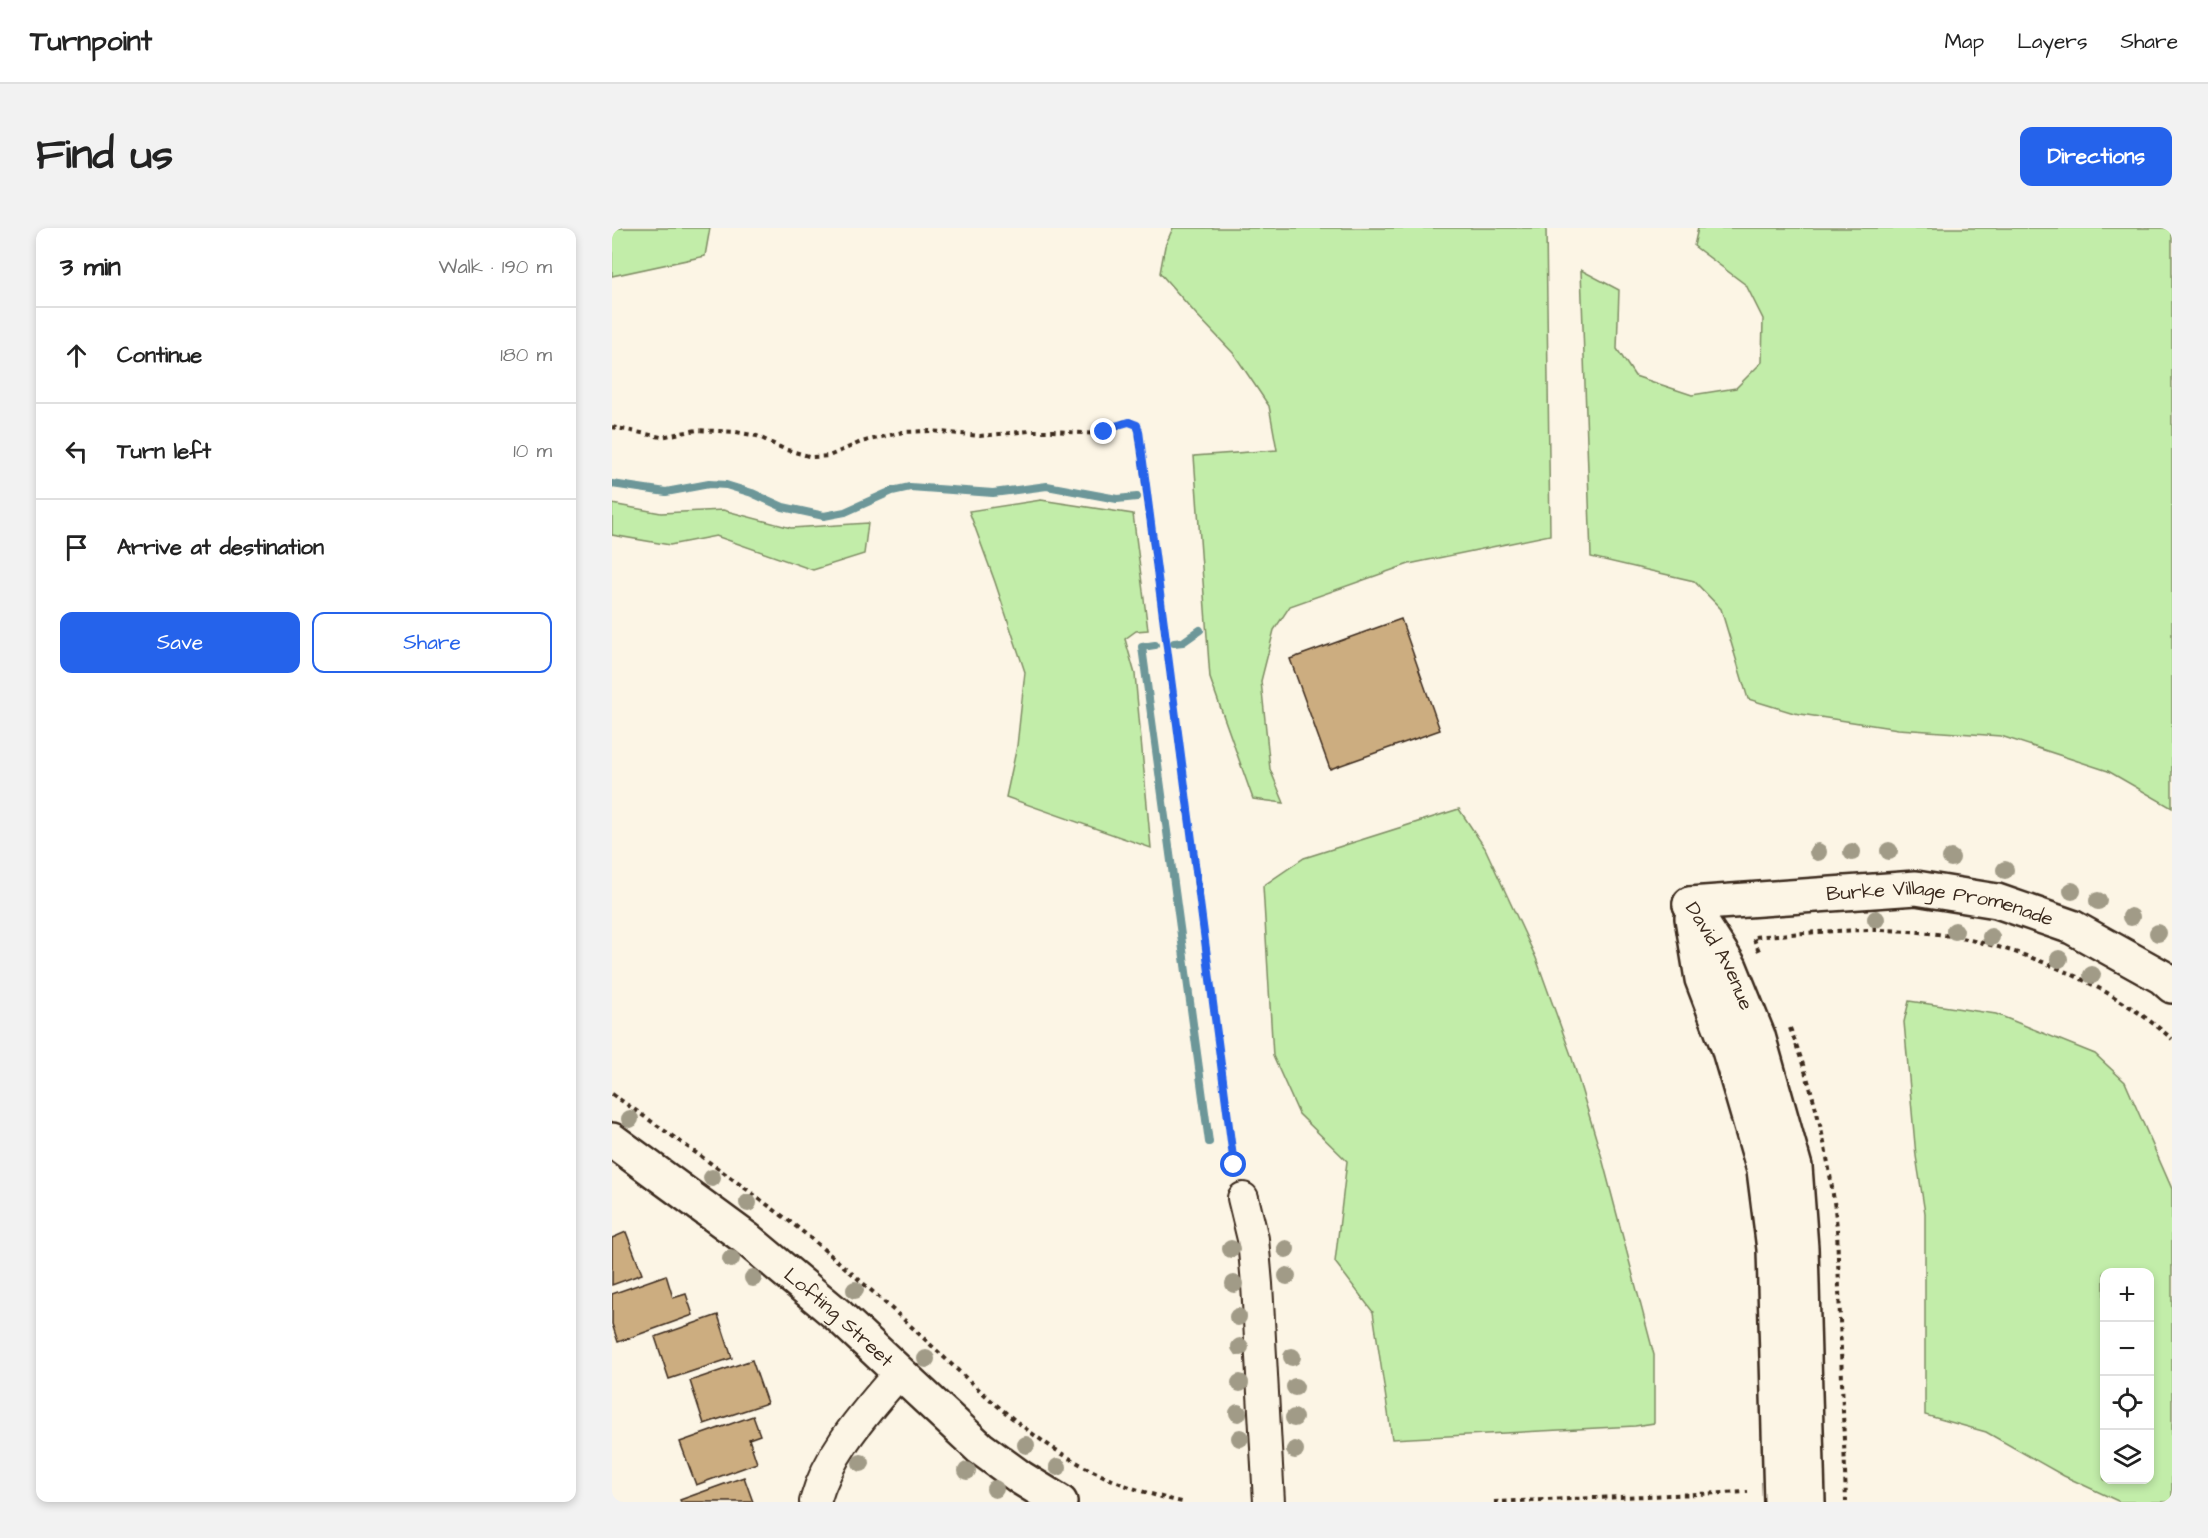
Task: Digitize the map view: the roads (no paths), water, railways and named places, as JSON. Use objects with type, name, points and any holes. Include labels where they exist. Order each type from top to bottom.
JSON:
[{"type":"main road","name":"Burke Village Promenade","points":[[1690,904],[1916,888],[1997,901],[2072,927],[2162,977],[2172,986]]},
{"type":"main road","name":"David Avenue","points":[[1690,904],[1702,979],[1728,1047],[1764,1170],[1774,1250],[1782,1502]]},
{"type":"main road","name":"David Avenue","points":[[1690,904],[1730,967],[1758,1036],[1796,1167],[1801,1248],[1808,1502]]},
{"type":"main road","name":"Lofting Street","points":[[612,1140],[747,1239],[839,1316],[980,1448],[1021,1478],[1060,1502]]},
{"type":"street","points":[[1243,1197],[1251,1227],[1256,1273],[1269,1502]]},
{"type":"street","points":[[815,1502],[832,1459],[853,1429],[899,1373]]},
{"type":"waterway","points":[[612,484],[666,492],[709,484],[726,485],[752,493],[783,507],[824,516],[845,512],[892,491],[910,487],[993,493],[1047,486],[1117,499],[1137,497]]},
{"type":"waterway","points":[[1174,643],[1183,642],[1200,630]]},
{"type":"waterway","points":[[1155,645],[1142,647],[1209,1142]]}]
